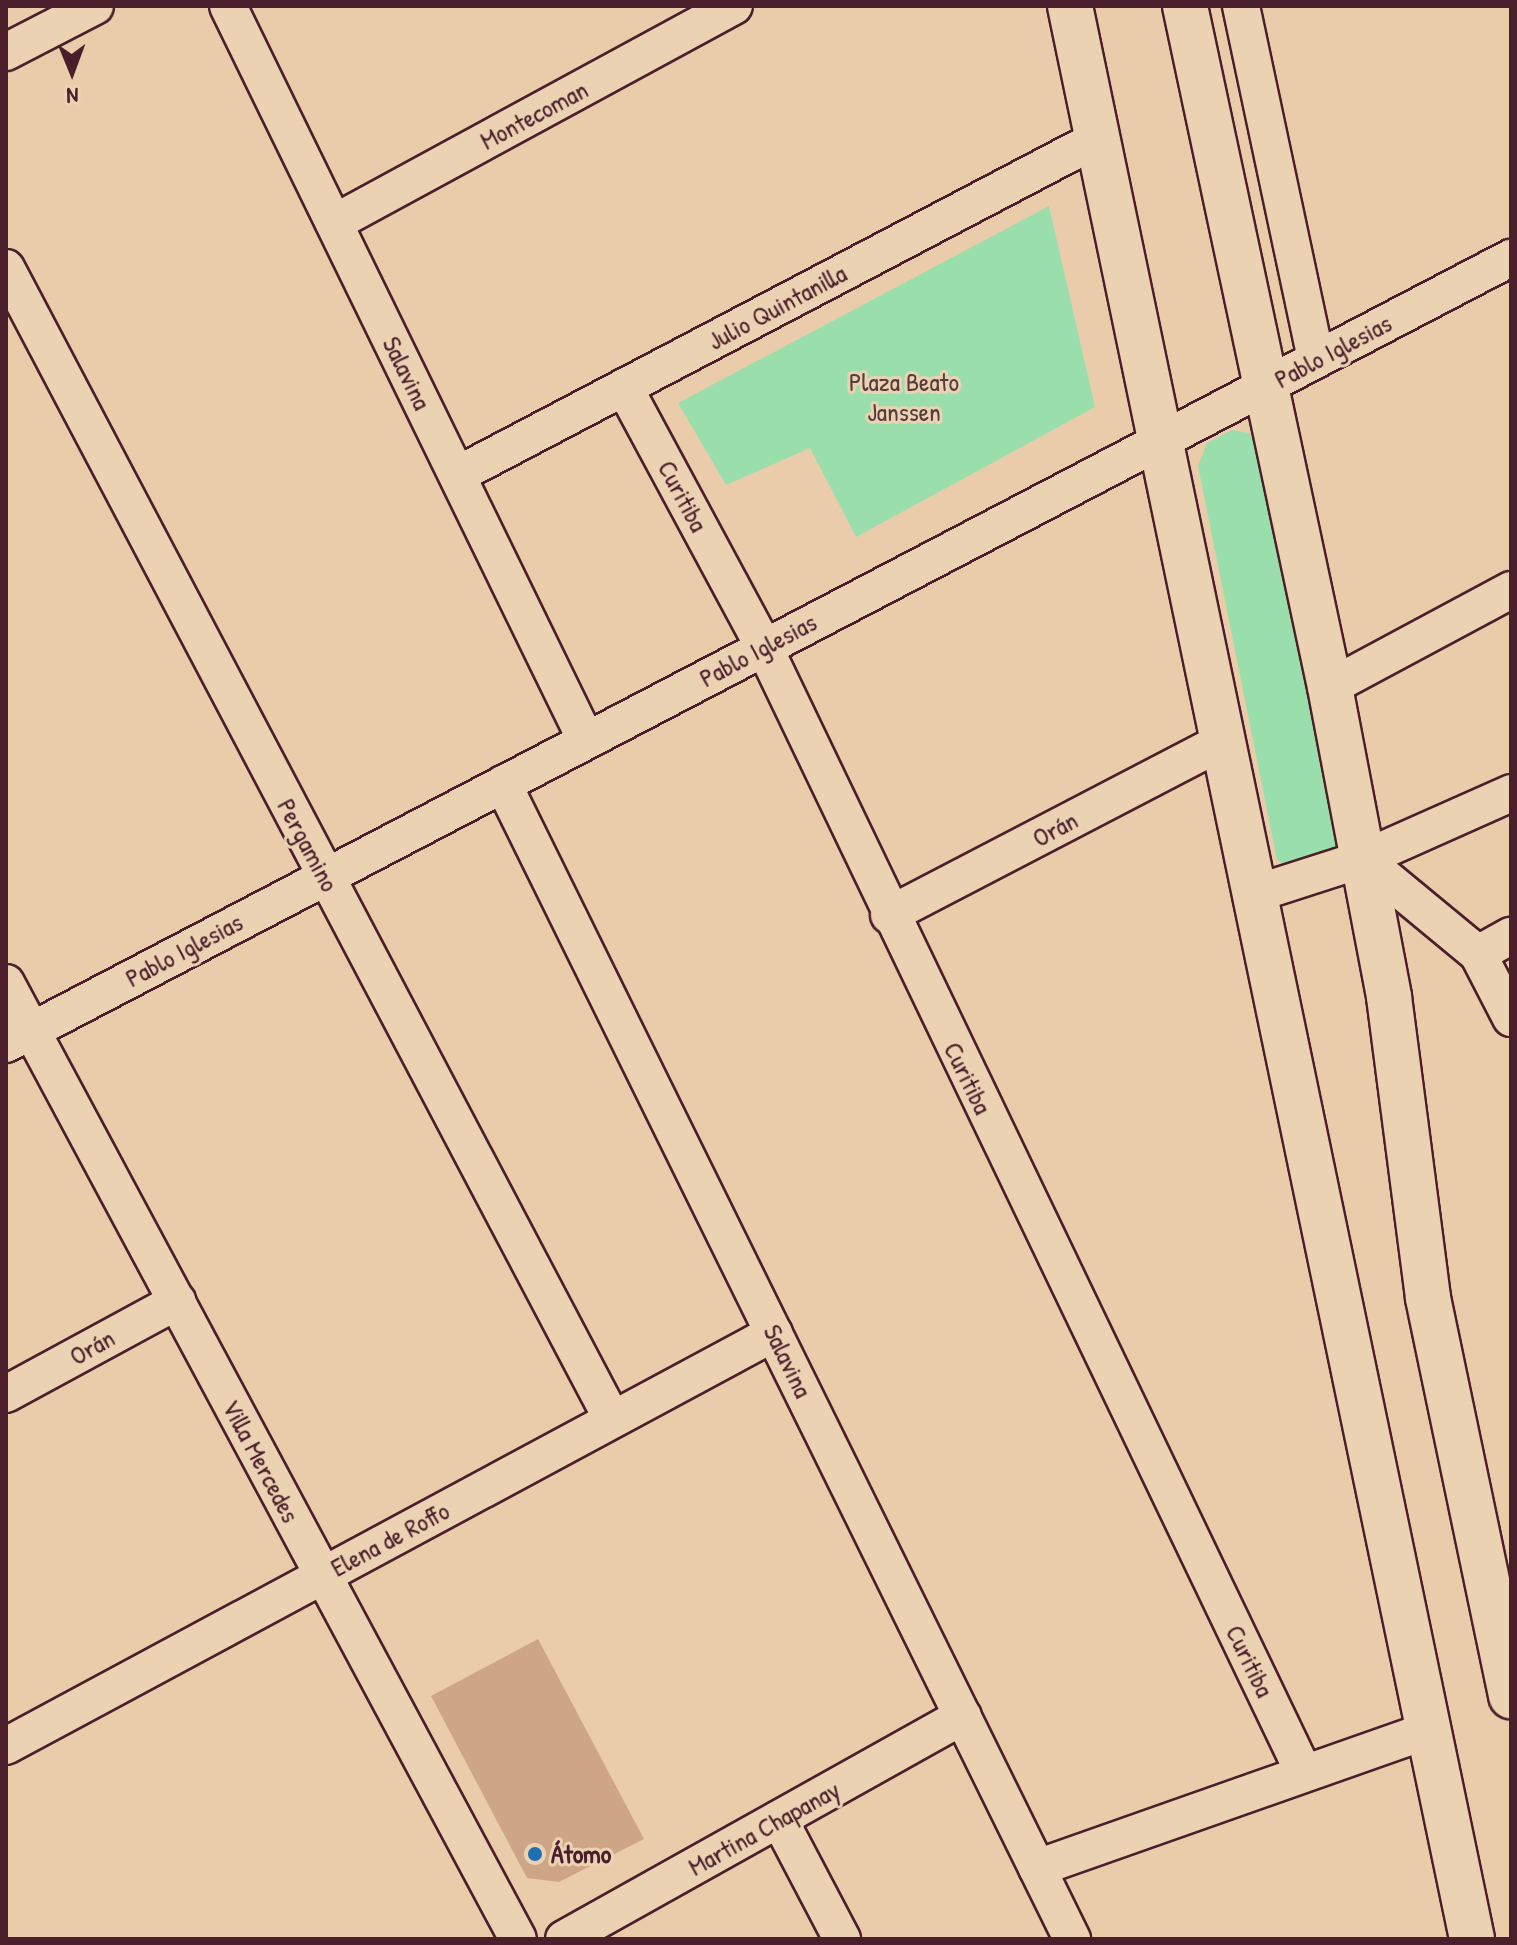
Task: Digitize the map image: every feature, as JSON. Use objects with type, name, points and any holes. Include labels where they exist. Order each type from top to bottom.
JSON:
[{"type":"main road","points":[[1070,6],[1221,742],[1337,1267],[1472,1939]]},
{"type":"main road","points":[[1185,6],[1330,687],[1389,997],[1428,1298],[1511,1696]]},
{"type":"street","points":[[6,52],[95,6]]},
{"type":"street","name":"Salavina","points":[[228,6],[586,740]]},
{"type":"street","name":"Montecoman","points":[[334,223],[734,6]]},
{"type":"street","points":[[1241,6],[1316,359]]},
{"type":"street","name":"Julio Quintanilla","points":[[457,475],[1097,139]]},
{"type":"street","name":"Pablo Iglesias","points":[[18,1037],[1511,258]]},
{"type":"street","name":"Pergamino","points":[[6,268],[612,1419]]},
{"type":"street","name":"Curitiba","points":[[624,387],[764,647],[889,915],[1304,1773]]},
{"type":"street","points":[[1330,687],[1511,590]]},
{"type":"street","name":"Orán","points":[[889,915],[1221,742]]},
{"type":"street","name":"Salavina","points":[[503,784],[1072,1939]]},
{"type":"street","points":[[1254,894],[1363,859],[1511,793]]},
{"type":"street","points":[[1363,859],[1478,954],[1511,1018]]},
{"type":"street","points":[[1478,954],[1511,936]]},
{"type":"street","name":"Villa Mercedes","points":[[6,983],[18,1037],[177,1301],[321,1576],[518,1939]]},
{"type":"street","name":"Orán","points":[[6,1394],[177,1301]]},
{"type":"street","name":"Elena de Roffo","points":[[6,1746],[774,1333]]},
{"type":"street","name":"Martina Chapanay","points":[[564,1939],[963,1716]]},
{"type":"street","points":[[1037,1868],[1428,1730]]},
{"type":"street","points":[[779,1819],[842,1939]]},
{"type":"green space","name":"Plaza Beato Janssen","points":[[1049,206],[1095,407],[856,537],[810,448],[726,485],[678,403]]},
{"type":"green space","points":[[1232,430],[1249,433],[1258,444],[1339,833],[1335,853],[1287,866],[1277,860],[1198,466],[1207,443]]},
{"type":"building","points":[[538,1639],[644,1839],[559,1882],[527,1878],[431,1696]]},
{"type":"place","name":"Átomo","points":[[535,1854]]}]
